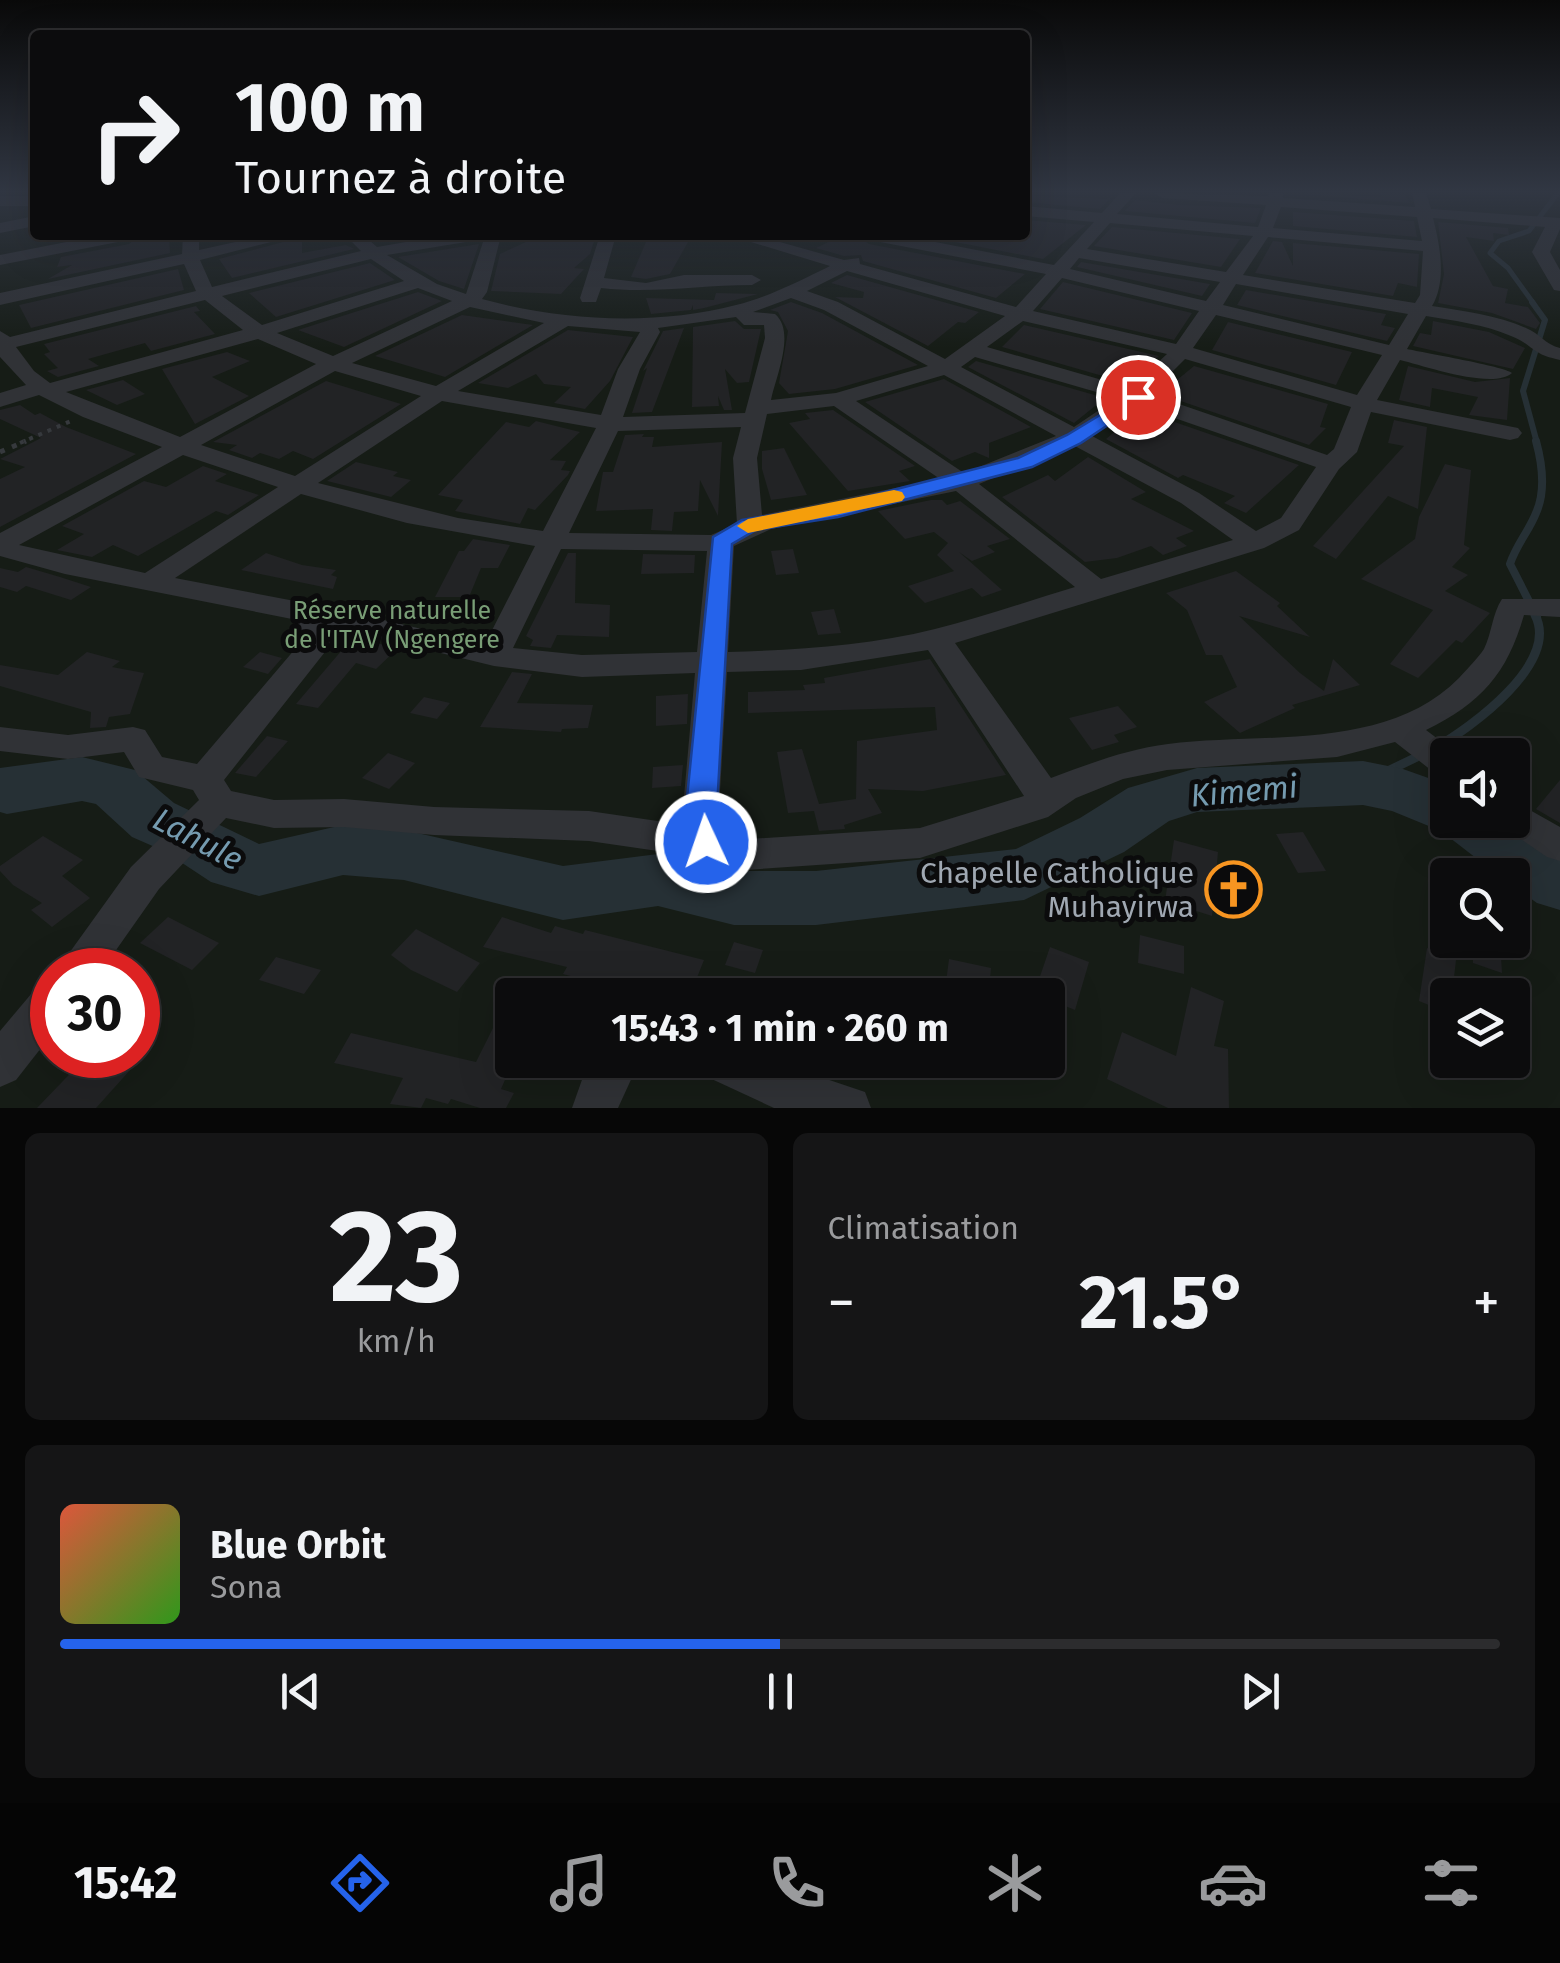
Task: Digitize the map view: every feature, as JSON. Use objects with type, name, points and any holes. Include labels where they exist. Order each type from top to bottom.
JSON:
[{"type":"street","points":[[0,278],[29,245]]},
{"type":"street","points":[[0,260],[78,245]]},
{"type":"street","points":[[361,245],[370,255],[419,282],[470,300],[570,322],[647,326],[740,310],[891,245]]},
{"type":"street","points":[[427,245],[1,342],[10,362],[45,388],[180,445],[301,483],[450,523],[552,540],[721,541],[750,525],[838,510],[1025,463],[1074,439],[1138,397],[1184,352],[1230,278],[1256,245]]},
{"type":"street","points":[[0,546],[333,364],[470,300],[478,292],[490,245]]},
{"type":"street","points":[[148,583],[438,394],[570,322],[596,282],[606,245]]},
{"type":"street","points":[[739,245],[752,280]]},
{"type":"street","points":[[772,245],[1020,314],[1184,352],[1364,404],[1510,433]]},
{"type":"street","points":[[938,245],[1478,372],[1502,373]]},
{"type":"street","points":[[0,300],[190,246],[194,276],[207,294],[260,332],[333,364],[489,406],[610,423],[698,424],[838,399],[947,367],[1020,314],[1080,245]]},
{"type":"street","points":[[1398,245],[1432,248]]},
{"type":"street","points":[[0,546],[148,583],[319,615],[494,656],[582,666],[834,656],[936,639],[1254,542],[1290,524],[1330,464],[1345,452],[1364,404],[1429,295],[1431,245]]},
{"type":"street","points":[[1544,245],[1541,252],[1555,268],[1560,286]]},
{"type":"street","points":[[1074,252],[1486,321],[1523,333],[1552,353]]},
{"type":"street","points":[[596,282],[646,288],[684,280],[752,280],[782,295],[832,306],[1190,498],[1254,542]]},
{"type":"street","points":[[0,400],[260,332],[419,282]]},
{"type":"street","points":[[740,310],[751,321],[768,318],[774,323],[775,345],[745,458],[750,525]]},
{"type":"street","points":[[494,656],[610,423],[629,370],[650,332],[647,326]]},
{"type":"street","points":[[974,350],[1138,397],[1330,464]]},
{"type":"street","points":[[838,399],[958,480],[1097,590]]},
{"type":"street","points":[[706,842],[702,808],[721,541]]},
{"type":"street","points":[[0,739],[68,747],[133,739],[151,768],[274,814],[344,813],[434,821],[589,826],[706,842],[731,856],[920,843],[1035,806],[1117,767],[1167,756],[1337,745],[1400,728],[1438,710],[1468,688],[1498,652],[1512,605],[1559,608]]},
{"type":"street","points":[[94,948],[145,878],[163,860],[317,644],[308,624],[319,615]]},
{"type":"street","points":[[936,639],[1046,799]]},
{"type":"street","points":[[1400,728],[1430,751]]},
{"type":"street","points":[[1530,826],[1560,846]]},
{"type":"street","points":[[0,1066],[30,1028]]},
{"type":"street","points":[[596,1108],[604,1078]]},
{"type":"street","points":[[759,1078],[790,1092],[848,1108]]},
{"type":"path","points":[[0,452],[94,411]]},
{"type":"green space","name":"Réserve naturelle de l'ITAV (Ngengere","points":[[0,245],[1560,245],[1560,1108],[0,1108]]},
{"type":"building","points":[[125,245],[170,245],[170,253],[48,279],[72,265],[57,267],[61,257]]},
{"type":"building","points":[[273,245],[302,245],[302,253],[346,245],[354,249],[232,278],[219,259]]},
{"type":"building","points":[[479,245],[464,289],[439,281],[398,257]]},
{"type":"building","points":[[520,245],[593,245],[590,254],[574,268],[584,269],[561,294],[491,291],[500,254]]},
{"type":"building","points":[[645,245],[687,245],[670,274],[646,279],[631,277]]},
{"type":"building","points":[[873,245],[1025,274],[996,298],[863,261],[861,255],[844,256],[816,248]]},
{"type":"building","points":[[969,245],[1061,245],[1043,259]]},
{"type":"building","points":[[1095,245],[1236,245],[1221,267]]},
{"type":"building","points":[[1271,245],[1283,245],[1293,266],[1293,245],[1419,254],[1417,287],[1398,283],[1393,296],[1255,273]]},
{"type":"building","points":[[1441,245],[1470,245],[1493,286],[1508,289],[1505,303],[1528,307],[1540,323],[1536,329],[1492,313],[1438,303],[1444,274]]},
{"type":"building","points":[[1081,262],[1210,284],[1202,296],[1077,267]]},
{"type":"building","points":[[370,263],[395,280],[276,317],[249,293]]},
{"type":"building","points":[[178,269],[184,290],[31,328],[19,305]]},
{"type":"building","points":[[847,275],[979,312],[965,323],[958,322],[928,346],[835,297],[863,298],[864,292],[831,283]]},
{"type":"building","points":[[1063,282],[1192,313],[1174,340],[1040,309]]},
{"type":"building","points":[[1246,290],[1386,314],[1381,325],[1395,328],[1387,341],[1237,305]]},
{"type":"building","points":[[418,292],[442,301],[344,347],[298,330]]},
{"type":"building","points":[[716,293],[758,294],[704,308],[693,310],[693,305],[691,310],[651,314],[646,298],[714,300]]},
{"type":"building","points":[[791,302],[822,313],[918,365],[835,389],[789,394],[779,383],[788,331],[778,312],[770,310]]},
{"type":"building","points":[[196,306],[200,311],[194,312],[215,334],[151,351],[145,343],[88,359],[99,366],[58,377],[47,371],[58,368],[44,354],[50,352],[44,344]]},
{"type":"building","points":[[462,315],[533,325],[445,377],[375,356]]},
{"type":"building","points":[[735,321],[744,329],[761,329],[749,382],[737,383],[725,369],[732,410],[724,410],[718,396],[719,406],[692,407],[693,327]]},
{"type":"building","points":[[1433,321],[1489,332],[1525,348],[1513,369],[1413,346],[1420,333],[1431,335]]},
{"type":"building","points":[[1228,322],[1352,352],[1336,385],[1212,350]]},
{"type":"building","points":[[1024,325],[1159,356],[1150,364],[1138,361],[1120,381],[1002,347]]},
{"type":"building","points":[[684,328],[652,412],[632,413],[647,368],[643,371],[663,331]]},
{"type":"building","points":[[568,330],[633,337],[610,381],[585,409],[554,403],[571,387],[544,384],[536,374],[508,388],[478,383]]},
{"type":"building","points":[[227,352],[250,361],[212,377],[249,396],[195,424],[162,369]]},
{"type":"building","points":[[976,361],[1105,398],[1074,423],[968,367]]},
{"type":"building","points":[[1194,366],[1328,404],[1320,427],[1326,428],[1309,445],[1160,394]]},
{"type":"building","points":[[1408,366],[1475,382],[1510,378],[1507,420],[1469,415],[1478,397],[1432,388],[1430,407],[1399,400]]},
{"type":"building","points":[[944,379],[1031,427],[989,443],[989,458],[975,452],[952,461],[865,402]]},
{"type":"building","points":[[123,380],[145,394],[117,405],[86,390]]},
{"type":"building","points":[[326,381],[401,404],[313,459],[293,451],[279,459],[260,453],[252,458],[229,450],[237,445],[213,442]]},
{"type":"building","points":[[20,405],[35,415],[40,413],[136,454],[0,527],[0,479],[25,467],[0,459],[41,438],[0,419],[0,410]]},
{"type":"building","points":[[833,410],[915,466],[899,471],[910,481],[848,491],[789,423],[810,419],[805,413]]},
{"type":"building","points":[[1140,410],[1299,465],[1246,513],[1224,503],[1235,496],[1183,475],[1178,478],[1106,439]]},
{"type":"building","points":[[1394,420],[1427,427],[1418,509],[1388,496],[1336,559],[1313,546],[1404,446],[1388,443]]},
{"type":"building","points":[[536,421],[580,432],[550,460],[566,461],[561,470],[570,471],[568,475],[535,510],[528,508],[520,524],[455,511],[463,500],[438,495],[506,422],[529,427]]},
{"type":"building","points":[[644,434],[642,437],[654,437],[652,447],[722,442],[718,516],[700,480],[698,511],[674,512],[672,531],[651,530],[653,509],[596,511],[603,472],[613,472],[625,435]]},
{"type":"building","points":[[784,448],[807,495],[771,500],[762,469],[762,451]]},
{"type":"building","points":[[1088,457],[1146,492],[1131,499],[1194,531],[1176,538],[1187,546],[1163,555],[1151,546],[1117,558],[1085,562],[1002,497],[1048,475],[1055,481]]},
{"type":"building","points":[[356,462],[398,472],[393,476],[411,480],[391,497],[327,481]]},
{"type":"building","points":[[1445,464],[1471,470],[1464,545],[1470,548],[1452,567],[1468,575],[1445,591],[1490,613],[1462,643],[1456,640],[1418,678],[1390,664],[1433,610],[1361,579],[1415,539],[1419,517]]},
{"type":"building","points":[[203,466],[227,474],[215,481],[259,495],[228,515],[216,511],[138,556],[113,545],[92,557],[57,550],[84,534],[62,526],[144,481],[166,487]]},
{"type":"building","points":[[942,500],[947,505],[960,501],[1010,539],[987,546],[995,552],[972,561],[959,552],[1002,590],[982,597],[972,588],[925,603],[908,586],[954,571],[937,555],[948,543],[934,532],[905,539],[878,511]]},
{"type":"building","points":[[473,539],[510,545],[498,568],[481,568],[469,597],[435,597],[459,551],[464,551]]},
{"type":"building","points":[[793,549],[799,573],[776,575],[771,551]]},
{"type":"building","points":[[266,553],[302,565],[336,570],[331,575],[337,577],[333,589],[241,570]]},
{"type":"building","points":[[568,553],[576,553],[575,603],[610,605],[609,637],[557,635],[551,648],[530,646],[533,640],[526,636]]},
{"type":"building","points":[[643,554],[695,555],[694,573],[641,574]]},
{"type":"building","points":[[26,567],[91,587],[71,600],[26,586],[17,592],[0,587],[0,568],[18,572]]},
{"type":"building","points":[[1236,571],[1280,603],[1277,606],[1310,637],[1239,616],[1300,673],[1324,691],[1333,659],[1360,685],[1292,705],[1295,708],[1240,733],[1204,702],[1237,687],[1222,655],[1206,655],[1187,610],[1166,593]]},
{"type":"building","points":[[834,609],[841,633],[818,635],[811,612]]},
{"type":"building","points":[[354,636],[397,649],[376,669],[356,663],[318,708],[296,704]]},
{"type":"building","points":[[87,652],[120,661],[112,667],[144,673],[130,714],[109,717],[106,727],[90,728],[91,712],[0,686],[0,665],[58,675]]},
{"type":"building","points":[[260,652],[282,658],[268,674],[243,667]]},
{"type":"building","points":[[930,659],[1006,775],[923,791],[868,789],[882,813],[844,825],[845,829],[819,831],[814,811],[788,813],[777,752],[802,749],[819,804],[856,799],[857,741],[937,730],[935,707],[748,713],[748,692],[805,690],[803,685],[825,683],[824,678]]},
{"type":"building","points":[[512,672],[532,674],[517,703],[593,705],[588,728],[561,732],[480,727]]},
{"type":"building","points":[[688,694],[687,724],[656,726],[656,696]]},
{"type":"building","points":[[424,697],[450,703],[437,719],[410,713]]},
{"type":"building","points":[[1118,706],[1137,727],[1114,735],[1119,742],[1092,750],[1069,718]]},
{"type":"building","points":[[267,736],[288,741],[256,777],[235,773]]},
{"type":"building","points":[[388,753],[415,763],[389,789],[362,778]]},
{"type":"building","points":[[683,765],[681,786],[652,788],[653,767]]},
{"type":"building","points":[[1560,780],[1560,823],[1536,809]]},
{"type":"building","points":[[747,809],[750,835],[727,832],[725,811]]},
{"type":"building","points":[[1303,832],[1326,871],[1298,873],[1276,834]]},
{"type":"building","points":[[43,836],[83,860],[62,876],[90,898],[52,927],[31,910],[42,903],[13,885],[0,871],[0,866]]},
{"type":"building","points":[[1174,840],[1218,852],[1212,916],[1165,901]]},
{"type":"building","points":[[168,917],[219,943],[192,970],[160,953],[160,948],[140,943]]},
{"type":"building","points":[[502,917],[551,933],[555,926],[583,934],[585,930],[704,960],[697,978],[578,978],[563,974],[567,967],[483,947]]},
{"type":"building","points":[[416,929],[480,963],[457,992],[411,970],[391,955]]},
{"type":"building","points":[[1140,935],[1184,946],[1184,974],[1138,963]]},
{"type":"building","points":[[734,942],[763,950],[755,973],[725,965]]},
{"type":"building","points":[[1050,947],[1089,962],[1075,1010],[1065,1006],[1065,978],[1039,978]]},
{"type":"building","points":[[1427,948],[1430,958],[1456,960],[1454,978],[1430,978],[1430,1006],[1419,1001]]},
{"type":"building","points":[[276,957],[321,970],[304,994],[259,980]]},
{"type":"building","points":[[1473,958],[1501,958],[1502,973],[1473,963]]},
{"type":"building","points":[[949,959],[991,968],[990,978],[947,978]]},
{"type":"building","points":[[1191,987],[1224,1001],[1214,1046],[1228,1049],[1229,1108],[1168,1108],[1107,1079],[1122,1032],[1176,1056]]},
{"type":"building","points":[[495,1024],[495,1078],[506,1078],[501,1089],[514,1093],[506,1108],[480,1108],[451,1099],[448,1104],[426,1098],[421,1108],[390,1104],[403,1078],[334,1063],[351,1033],[476,1062]]},
{"type":"building","points":[[66,1078],[123,1078],[96,1108],[37,1108]]},
{"type":"waterway","points":[[1496,245],[1490,253],[1508,268],[1534,304]]},
{"type":"waterway","points":[[1532,302],[1545,320],[1523,391],[1537,443]]},
{"type":"waterway","points":[[1536,441],[1541,496],[1510,564],[1537,617]]},
{"type":"waterway","points":[[1450,738],[1489,709],[1524,673],[1535,653],[1539,634],[1535,615]]},
{"type":"waterway","points":[[1363,783],[1423,754]]},
{"type":"waterway","name":"Kimemi","points":[[0,790],[82,779],[114,786],[153,820],[186,834],[233,864],[259,870],[343,850],[404,855],[563,893],[658,880],[734,898],[816,898],[1024,874],[1102,835],[1149,804],[1197,790],[1363,783],[1403,791],[1430,802]]},
{"type":"waterway","name":"Kimemi","points":[[1492,838],[1560,884]]},
{"type":"slow traffic","points":[[748,526],[894,497]]},
{"type":"place","name":"Chapelle Catholique Muhayirwa","points":[[1233,890]]},
{"type":"route","points":[[706,842],[702,808],[721,541],[750,525],[838,510],[1025,463],[1074,439],[1138,397]]},
{"type":"water label","name":"Lahule","points":[[198,839]]}]
